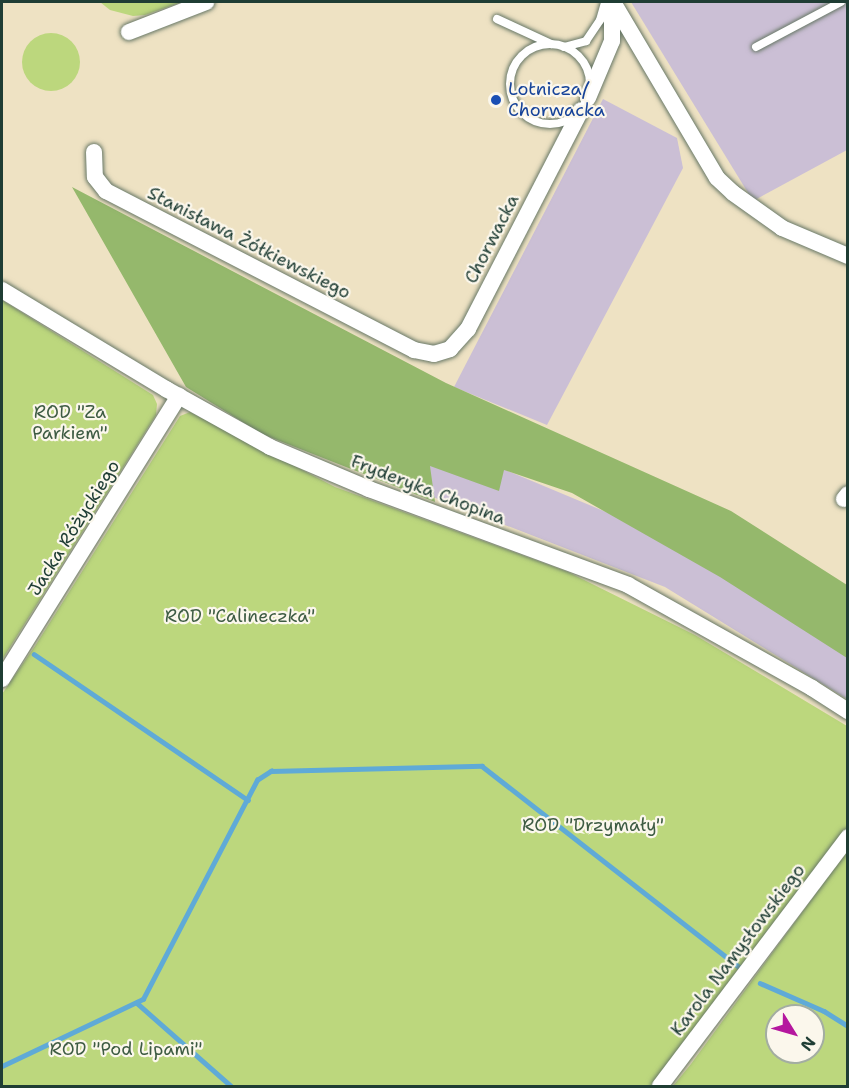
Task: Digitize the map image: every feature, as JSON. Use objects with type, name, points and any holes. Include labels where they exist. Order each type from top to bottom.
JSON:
[{"type":"street","points":[[129,32],[206,2]]},
{"type":"street","points":[[612,2],[717,178],[733,193],[783,228],[848,256]]},
{"type":"street","name":"Chorwacka","points":[[414,350],[442,353],[459,340],[468,329],[584,104],[612,41],[612,2]]},
{"type":"street","name":"Stanisława Żółkiewskiego","points":[[93,152],[94,177],[106,191],[414,350]]},
{"type":"street","name":"Fryderyka Chopina","points":[[2,290],[179,396],[270,447],[315,468],[628,585],[812,688],[848,711]]},
{"type":"street","name":"Jacka Różyckiego","points":[[2,679],[179,396]]},
{"type":"street","name":"Karola Namysłowskiego","points":[[660,1086],[848,837]]},
{"type":"lane","points":[[564,47],[585,40],[600,20],[605,2]]},
{"type":"lane","points":[[756,47],[841,2]]},
{"type":"lane","points":[[497,19],[552,44],[564,47],[581,59],[588,74],[584,104],[566,121],[546,124],[527,117],[512,97],[511,75],[519,59],[528,51],[552,44]]},
{"type":"shaded area","points":[[631,2],[847,2],[847,150],[753,201]]},
{"type":"shaded area","points":[[603,99],[677,138],[683,168],[547,425],[454,387]]},
{"type":"shaded area","points":[[432,453],[467,454],[666,537],[847,638],[847,699],[665,587],[420,492]]},
{"type":"green space","points":[[100,2],[182,2],[145,15],[133,16],[110,10]]},
{"type":"green space","points":[[45,33],[57,33],[72,41],[80,56],[80,68],[72,83],[57,91],[45,91],[30,83],[22,68],[22,56],[30,41]]},
{"type":"green space","points":[[72,187],[446,383],[731,511],[847,585],[847,658],[720,577],[572,493],[504,470],[499,491],[430,466],[435,502],[262,434],[186,387]]},
{"type":"green space","name":"ROD \"Za Parkiem\"","points":[[2,300],[153,395],[157,404],[156,415],[2,660]]},
{"type":"green space","points":[[190,412],[335,487],[568,572],[695,635],[847,726],[847,829],[652,1086],[2,1086],[2,694],[35,646],[180,416]]},
{"type":"green space","points":[[847,851],[847,1086],[673,1086],[691,1064]]},
{"type":"waterway","points":[[34,654],[248,800]]},
{"type":"waterway","points":[[2,1066],[143,999],[257,780],[271,771],[482,766],[739,967]]},
{"type":"waterway","points":[[760,983],[824,1011],[848,1026]]},
{"type":"waterway","points":[[137,1003],[231,1086]]},
{"type":"place","name":"Lotnicza/ Chorwacka","points":[[496,100]]},
{"type":"park label","name":"ROD \"Calineczka\"","points":[[240,616]]},
{"type":"park label","name":"ROD \"Drzymały\"","points":[[593,825]]},
{"type":"park label","name":"ROD \"Pod Lipami\"","points":[[126,1049]]}]
